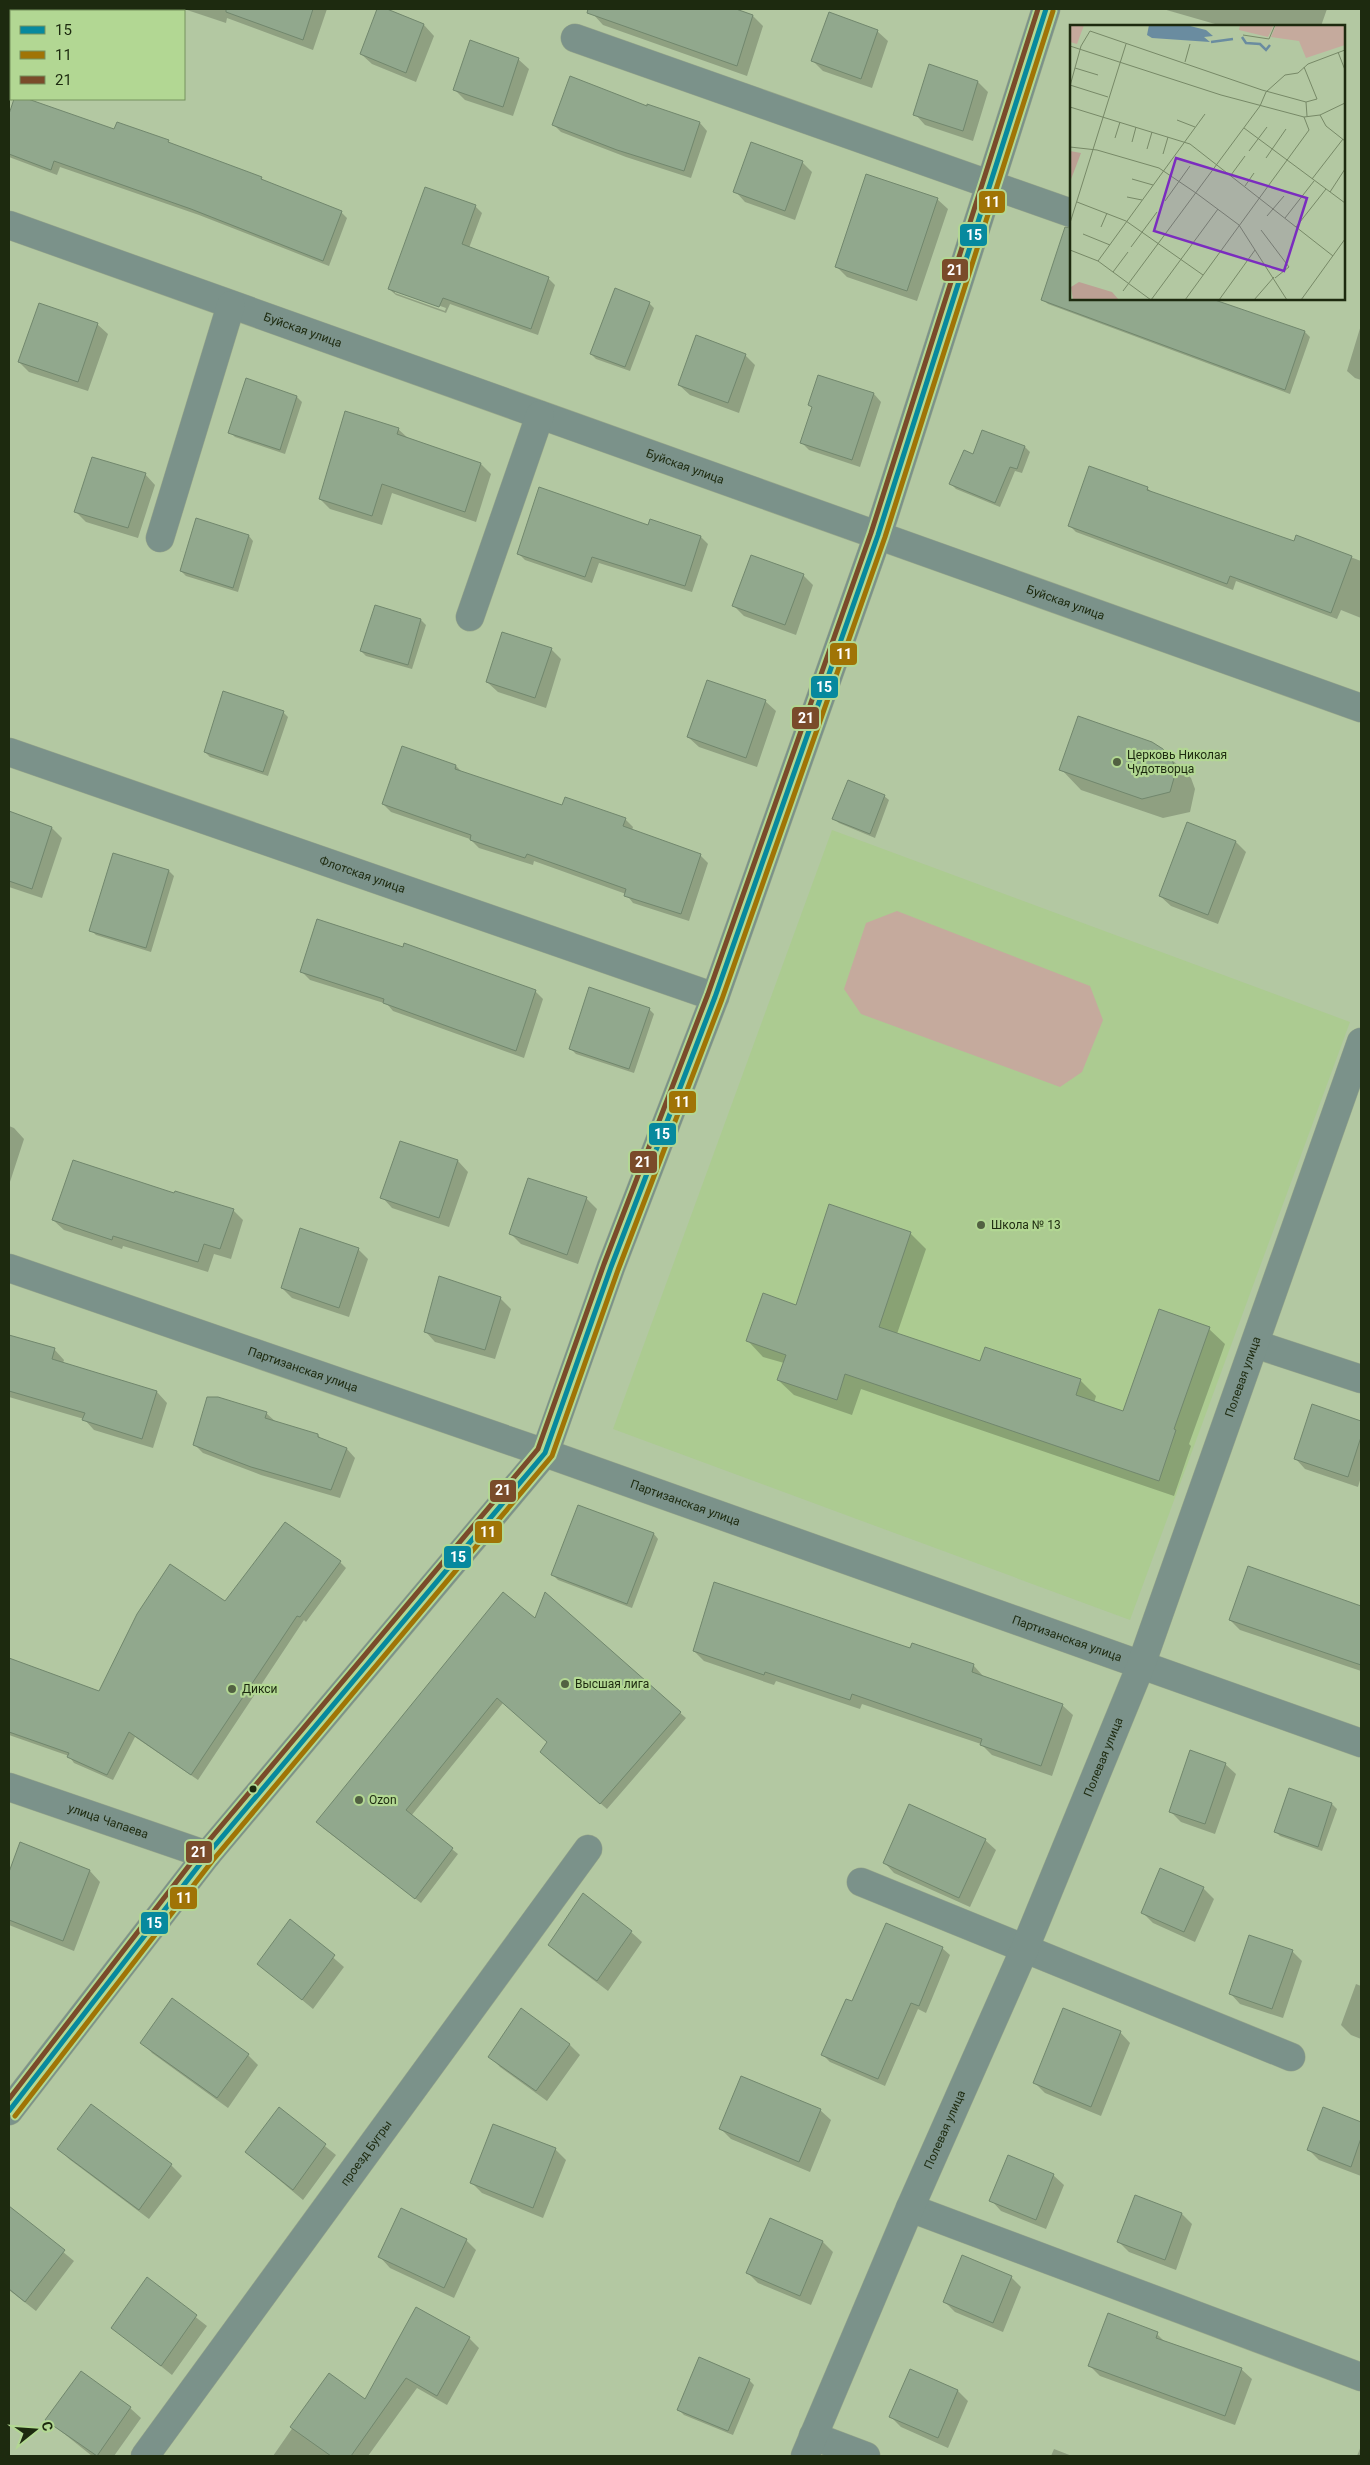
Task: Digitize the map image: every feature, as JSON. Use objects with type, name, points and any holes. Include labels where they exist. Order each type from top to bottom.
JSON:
[{"type":"street","points":[[9,2111],[207,1855],[545,1453],[611,1267],[715,997],[878,535],[1046,9]]},
{"type":"street","points":[[575,38],[1070,213]]},
{"type":"street","name":"Буйская улица","points":[[9,225],[1361,708]]},
{"type":"street","points":[[160,538],[232,305]]},
{"type":"street","points":[[470,617],[540,414]]},
{"type":"street","name":"Флотская улица","points":[[9,752],[715,997]]},
{"type":"street","name":"Полевая улица","points":[[809,2446],[910,2208],[1025,1948],[1141,1665],[1361,1044]]},
{"type":"street","name":"Партизанская улица","points":[[9,1268],[545,1453],[1361,1743]]},
{"type":"street","points":[[1255,1344],[1361,1379]]},
{"type":"street","name":"улица Чапаева","points":[[9,1787],[207,1855]]},
{"type":"street","name":"проезд Бугры","points":[[145,2456],[588,1849]]},
{"type":"street","points":[[861,1882],[1291,2057]]},
{"type":"street","points":[[910,2208],[1361,2378]]},
{"type":"street","points":[[809,2446],[866,2456]]},
{"type":"shaded area","name":"Школа № 13","points":[[832,830],[1350,1022],[1130,1620],[613,1429]]},
{"type":"shaded area","points":[[897,911],[1090,986],[1103,1020],[1082,1072],[1060,1087],[861,1014],[844,989],[866,923]]},
{"type":"building","points":[[226,9],[313,9],[303,40],[226,12]]},
{"type":"building","points":[[377,9],[387,9],[424,24],[406,73],[360,54]]},
{"type":"building","points":[[588,9],[736,9],[753,15],[737,66],[587,13]]},
{"type":"building","points":[[829,12],[878,30],[861,79],[811,61]]},
{"type":"building","points":[[470,40],[519,58],[503,107],[453,90]]},
{"type":"building","points":[[929,64],[978,81],[963,131],[913,115]]},
{"type":"building","points":[[570,76],[647,106],[647,104],[700,122],[684,171],[617,150],[552,125]]},
{"type":"building","points":[[14,100],[31,100],[114,129],[117,122],[169,140],[168,142],[262,177],[261,179],[342,211],[323,261],[191,209],[54,161],[51,170],[9,154],[9,114]]},
{"type":"building","points":[[751,142],[803,161],[785,211],[733,192]]},
{"type":"building","points":[[866,174],[938,198],[907,291],[835,267]]},
{"type":"building","points":[[425,187],[476,205],[462,244],[549,277],[531,329],[443,298],[439,307],[388,289]]},
{"type":"building","points":[[1065,227],[1070,228],[1070,300],[1215,300],[1305,331],[1285,390],[1041,300]]},
{"type":"building","points":[[615,288],[650,302],[625,367],[590,354]]},
{"type":"building","points":[[39,303],[98,323],[78,382],[18,362]]},
{"type":"building","points":[[696,335],[746,354],[728,403],[678,385]]},
{"type":"building","points":[[818,375],[874,393],[852,460],[800,443],[812,407],[808,405]]},
{"type":"building","points":[[246,378],[297,396],[280,450],[228,433]]},
{"type":"building","points":[[345,411],[399,428],[397,434],[481,463],[465,512],[382,484],[372,516],[319,499]]},
{"type":"building","points":[[982,430],[1025,446],[1017,469],[1010,467],[995,503],[949,484],[964,450],[973,454]]},
{"type":"building","points":[[92,457],[146,473],[128,528],[74,512]]},
{"type":"building","points":[[1089,466],[1148,487],[1147,490],[1294,541],[1296,535],[1352,556],[1331,613],[1230,576],[1227,584],[1068,526]]},
{"type":"building","points":[[539,487],[648,525],[650,519],[701,536],[685,586],[592,557],[585,577],[517,554]]},
{"type":"building","points":[[196,518],[249,535],[233,588],[180,571]]},
{"type":"building","points":[[751,555],[804,574],[785,625],[732,606]]},
{"type":"building","points":[[375,605],[421,619],[408,665],[360,651]]},
{"type":"building","points":[[502,632],[552,648],[535,698],[486,682]]},
{"type":"building","points":[[707,680],[766,700],[746,758],[687,737]]},
{"type":"building","points":[[223,691],[284,711],[263,772],[204,752]]},
{"type":"building","name":"Церковь Николая Чудотворца","points":[[1078,716],[1152,742],[1163,749],[1171,757],[1175,768],[1170,792],[1142,799],[1059,770]]},
{"type":"building","points":[[402,746],[456,765],[455,769],[562,805],[565,797],[626,818],[623,826],[701,854],[681,914],[624,896],[626,889],[527,854],[525,858],[470,840],[471,835],[382,804]]},
{"type":"building","points":[[848,780],[885,795],[870,834],[832,819]]},
{"type":"building","points":[[9,811],[52,827],[32,889],[9,881]]},
{"type":"building","points":[[1187,822],[1236,841],[1208,915],[1159,896]]},
{"type":"building","points":[[113,853],[169,870],[146,948],[89,931]]},
{"type":"building","points":[[317,919],[403,947],[404,943],[536,990],[516,1051],[383,1003],[384,999],[300,972]]},
{"type":"building","points":[[589,987],[650,1008],[629,1069],[569,1049]]},
{"type":"building","points":[[400,1141],[458,1160],[439,1218],[380,1198]]},
{"type":"building","points":[[73,1160],[174,1193],[175,1191],[234,1209],[220,1249],[204,1244],[198,1262],[113,1236],[112,1240],[52,1220]]},
{"type":"building","points":[[528,1178],[587,1197],[567,1255],[509,1234]]},
{"type":"building","points":[[829,1204],[911,1232],[879,1327],[980,1361],[985,1347],[1081,1379],[1076,1395],[1123,1411],[1159,1309],[1210,1327],[1174,1429],[1176,1430],[1159,1481],[845,1374],[837,1400],[777,1380],[786,1355],[746,1341],[763,1293],[796,1305]]},
{"type":"building","points":[[300,1228],[359,1248],[339,1308],[281,1288]]},
{"type":"building","points":[[439,1276],[501,1297],[485,1350],[424,1332]]},
{"type":"building","points":[[9,1335],[55,1348],[52,1359],[157,1391],[142,1439],[82,1420],[85,1413],[9,1391]]},
{"type":"building","points":[[207,1397],[218,1397],[267,1412],[265,1418],[318,1434],[318,1437],[347,1448],[331,1490],[251,1467],[193,1445]]},
{"type":"building","points":[[1312,1404],[1361,1421],[1361,1437],[1348,1477],[1294,1459]]},
{"type":"building","points":[[578,1505],[654,1533],[627,1604],[551,1575]]},
{"type":"building","points":[[285,1522],[341,1561],[300,1617],[297,1616],[191,1775],[129,1732],[107,1775],[67,1757],[69,1753],[9,1732],[9,1658],[99,1691],[137,1614],[170,1564],[225,1601]]},
{"type":"building","points":[[1248,1566],[1361,1606],[1361,1665],[1229,1620]]},
{"type":"building","points":[[714,1582],[910,1648],[912,1643],[974,1664],[972,1672],[1063,1704],[1041,1766],[980,1745],[982,1739],[852,1694],[850,1700],[765,1672],[764,1675],[693,1651]]},
{"type":"building","points":[[503,1592],[535,1618],[545,1592],[681,1712],[600,1804],[540,1752],[547,1742],[497,1698],[406,1810],[453,1848],[415,1899],[316,1822]]},
{"type":"building","points":[[1190,1750],[1226,1763],[1205,1824],[1169,1812]]},
{"type":"building","points":[[1289,1788],[1332,1803],[1318,1847],[1274,1832]]},
{"type":"building","points":[[909,1804],[986,1839],[959,1898],[883,1863]]},
{"type":"building","points":[[20,1842],[90,1870],[63,1941],[9,1920],[9,1872]]},
{"type":"building","points":[[1160,1868],[1204,1887],[1184,1932],[1141,1913]]},
{"type":"building","points":[[583,1893],[632,1931],[597,1981],[548,1945]]},
{"type":"building","points":[[290,1919],[335,1955],[302,2000],[257,1964]]},
{"type":"building","points":[[886,1923],[943,1947],[919,2006],[911,2003],[878,2079],[821,2055],[846,1999],[852,2001]]},
{"type":"building","points":[[1249,1935],[1293,1950],[1272,2009],[1229,1994]]},
{"type":"building","points":[[172,1998],[249,2054],[217,2098],[140,2043]]},
{"type":"building","points":[[521,2008],[570,2044],[536,2091],[488,2057]]},
{"type":"building","points":[[1063,2008],[1121,2031],[1091,2107],[1033,2083]]},
{"type":"building","points":[[741,2076],[821,2109],[799,2162],[719,2129]]},
{"type":"building","points":[[91,2104],[172,2164],[139,2210],[57,2149]]},
{"type":"building","points":[[279,2107],[326,2144],[293,2190],[245,2152]]},
{"type":"building","points":[[1323,2107],[1361,2122],[1361,2138],[1351,2167],[1307,2150]]},
{"type":"building","points":[[493,2124],[556,2148],[533,2208],[470,2183]]},
{"type":"building","points":[[1008,2155],[1054,2174],[1036,2220],[989,2201]]},
{"type":"building","points":[[1135,2195],[1182,2213],[1165,2260],[1117,2242]]},
{"type":"building","points":[[9,2206],[65,2250],[25,2302],[9,2289]]},
{"type":"building","points":[[401,2208],[467,2239],[444,2288],[378,2257]]},
{"type":"building","points":[[770,2218],[823,2241],[800,2296],[746,2273]]},
{"type":"building","points":[[962,2255],[1012,2276],[993,2323],[943,2302]]},
{"type":"building","points":[[147,2277],[197,2315],[161,2366],[111,2328]]},
{"type":"building","points":[[416,2307],[470,2337],[437,2396],[406,2378],[351,2456],[331,2456],[290,2427],[329,2373],[365,2399]]},
{"type":"building","points":[[1108,2313],[1158,2332],[1156,2338],[1242,2368],[1225,2416],[1088,2366]]},
{"type":"building","points":[[699,2357],[750,2379],[728,2431],[677,2410]]},
{"type":"building","points":[[910,2369],[958,2390],[938,2438],[889,2417]]},
{"type":"building","points":[[81,2371],[131,2407],[97,2456],[45,2420]]},
{"type":"transit line","name":"21","points":[[9,2099],[201,1850],[538,1449],[604,1264],[708,994],[871,533],[1038,9]]},
{"type":"transit line","name":"15","points":[[9,2111],[207,1855],[545,1453],[611,1267],[715,997],[878,535],[1046,9]]},
{"type":"transit line","name":"11","points":[[15,2116],[213,1860],[552,1456],[618,1270],[722,999],[885,537],[1053,11]]},
{"type":"place","name":"Церковь Николая Чудотворца","points":[[1117,762]]},
{"type":"place","name":"Школа № 13","points":[[981,1225]]},
{"type":"place","name":"Высшая лига","points":[[565,1684]]},
{"type":"place","name":"Дикси","points":[[232,1689]]},
{"type":"place","name":"Ozon","points":[[359,1800]]}]
